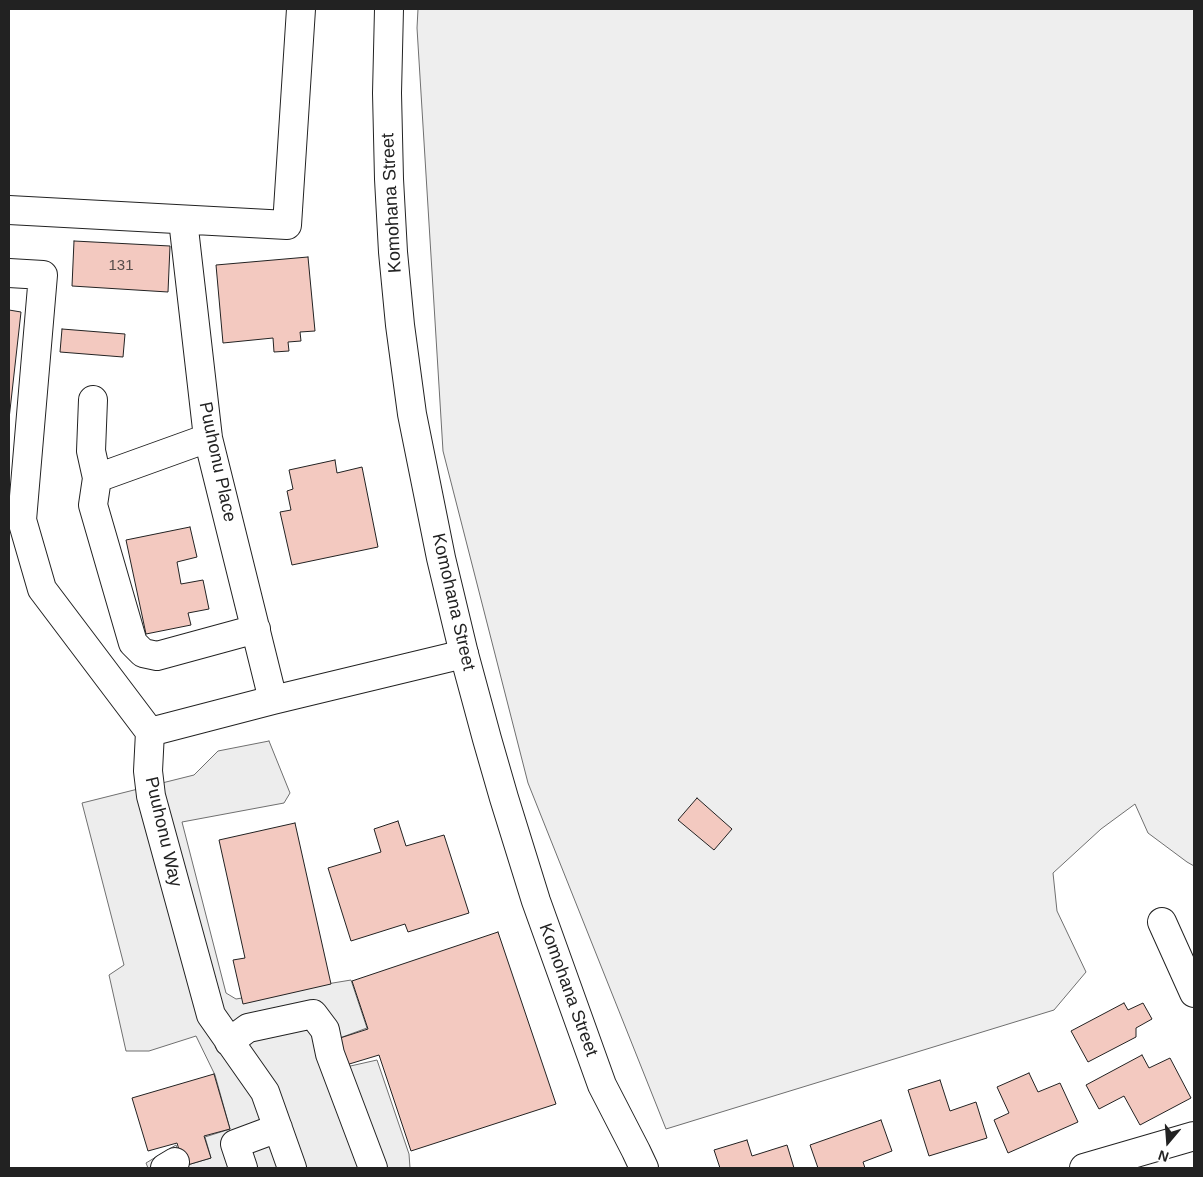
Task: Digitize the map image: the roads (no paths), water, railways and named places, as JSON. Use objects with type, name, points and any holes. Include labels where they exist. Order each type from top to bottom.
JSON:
[{"type":"main road","points":[[9,210],[287,225],[301,9]]},
{"type":"main road","name":"Komohana Street","points":[[389,9],[387,94],[393,252],[400,325],[412,414],[441,558],[464,654],[497,776],[536,900],[602,1085],[644,1168]]},
{"type":"main road","name":"Puuhonu Place","points":[[183,220],[208,438],[273,700]]},
{"type":"main road","points":[[9,273],[42,275],[17,478],[22,520],[42,589],[150,732],[464,654]]},
{"type":"main road","points":[[93,400],[91,451],[98,478],[93,506],[132,643],[143,653],[157,656],[256,630]]},
{"type":"main road","points":[[98,478],[208,438]]},
{"type":"main road","name":"Puuhonu Way","points":[[150,732],[148,772],[151,796],[210,1015],[265,1092],[292,1168]]},
{"type":"main road","points":[[1162,922],[1194,993]]},
{"type":"main road","points":[[229,1042],[248,1028],[313,1014],[325,1030],[330,1054],[372,1168]]},
{"type":"main road","points":[[243,1168],[235,1144],[278,1128]]},
{"type":"main road","points":[[1084,1168],[1194,1136]]}]
